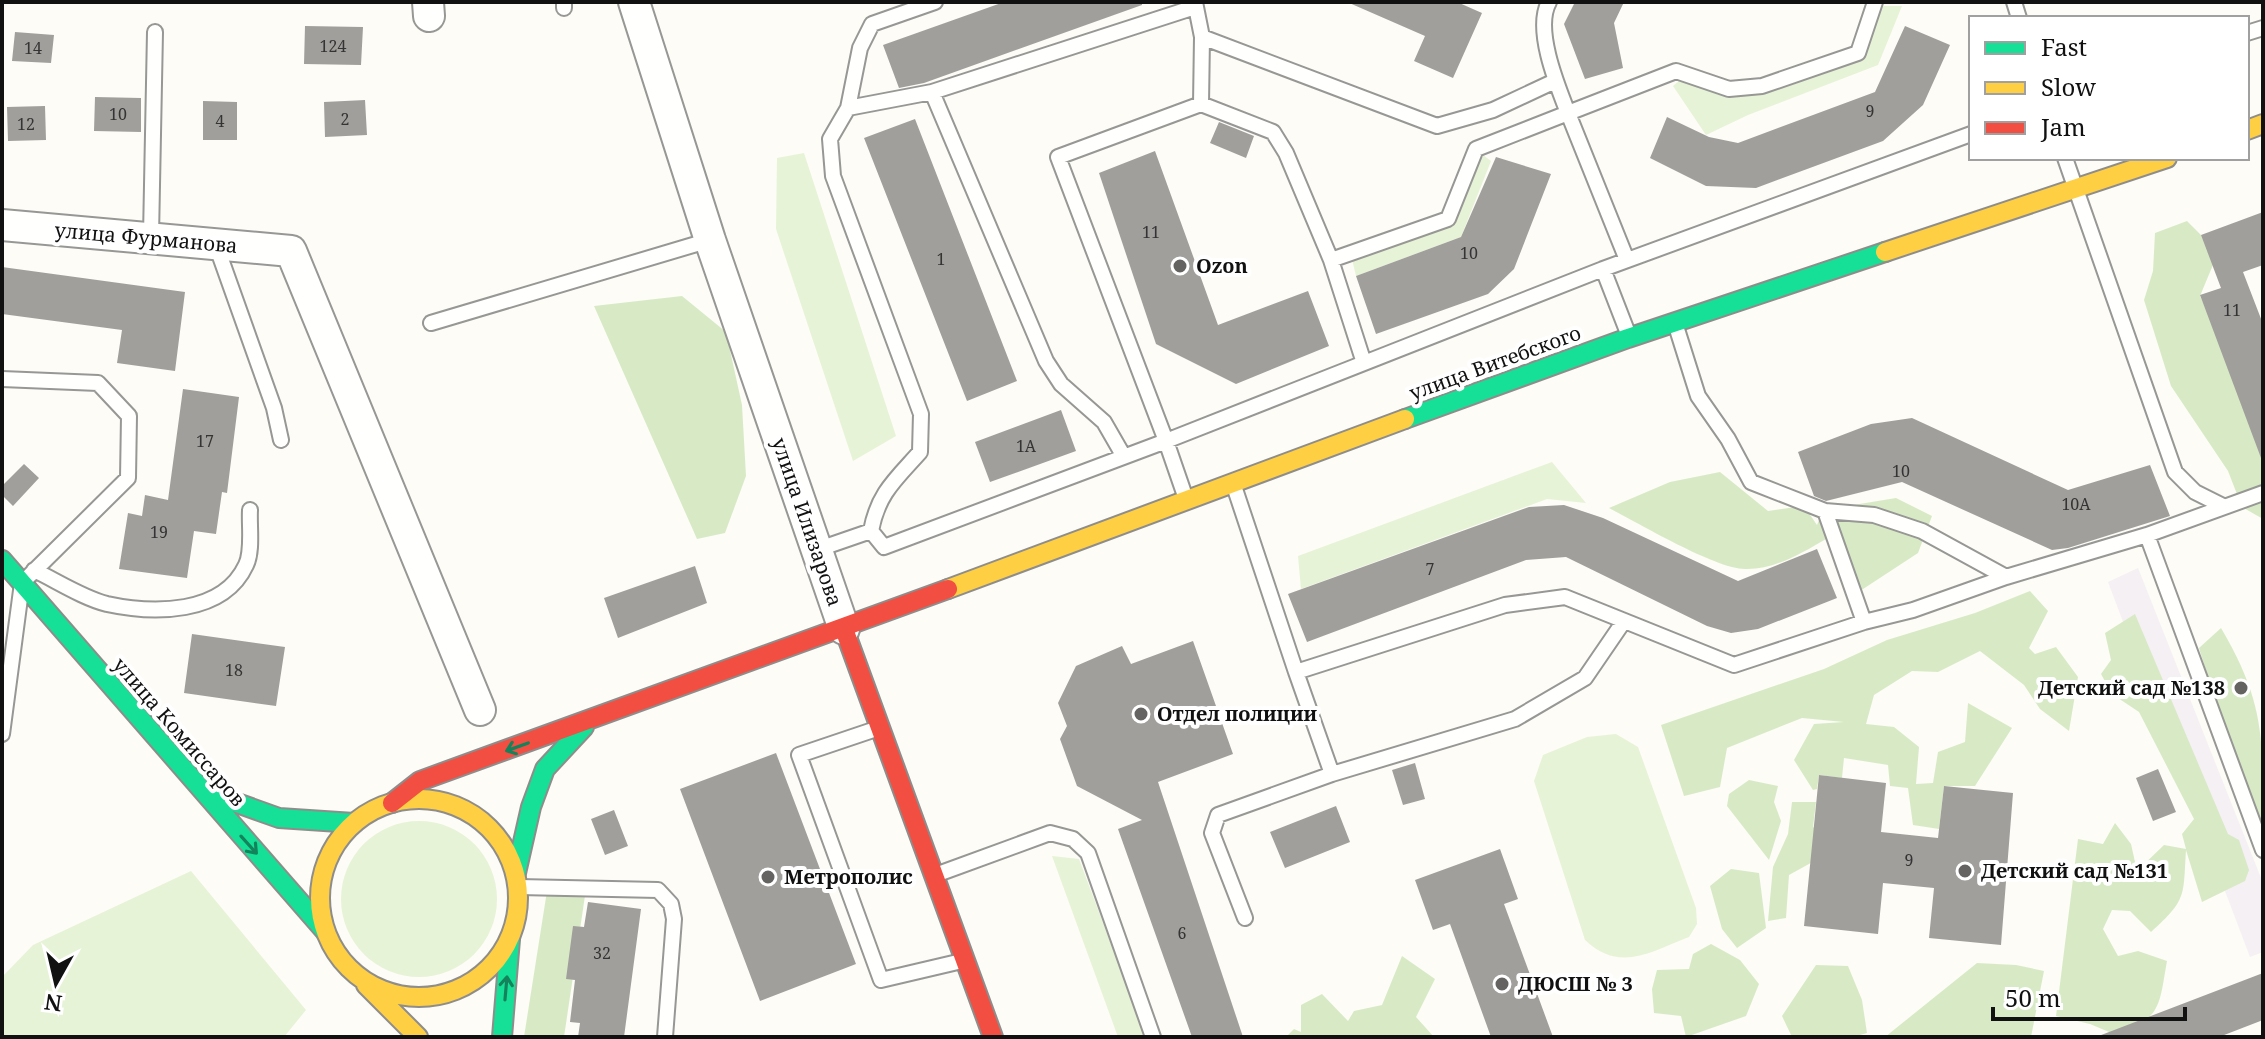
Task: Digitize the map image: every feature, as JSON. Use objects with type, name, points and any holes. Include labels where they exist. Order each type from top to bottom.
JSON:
[{"type":"street","name":"улица Илизарова","points":[[634,2],[710,240],[816,550],[991,1036]]},
{"type":"street","name":"улица Витебского","points":[[392,803],[420,781],[844,629],[1232,481],[1675,322],[2161,160]]},
{"type":"street","name":"улица Фурманова","points":[[2,225],[291,251],[480,710]]},
{"type":"street","name":"улица Комиссаров","points":[[2,560],[28,576],[197,787],[325,931]]},
{"type":"street","points":[[502,1037],[510,939],[518,914],[518,880],[545,769],[591,721]]},
{"type":"street","points":[[197,787],[251,814],[305,823],[354,823]]},
{"type":"street","points":[[418,1037],[338,956],[325,931],[320,902],[323,873],[335,845],[354,823],[392,803],[423,799],[455,805],[482,821],[504,844],[518,880]]},
{"type":"street","points":[[357,976],[383,991],[413,998],[443,996],[471,984],[494,965],[510,939]]},
{"type":"lane","points":[[871,531],[880,496],[920,452],[921,414],[833,176],[830,139],[848,108],[860,48],[872,24],[935,2]]},
{"type":"lane","points":[[1549,2],[1541,15],[1555,81],[1627,260]]},
{"type":"lane","points":[[1331,260],[1448,219],[1476,149],[1676,71],[1729,89],[1762,86],[1858,53],[1875,2]]},
{"type":"lane","points":[[848,108],[932,92],[1195,5],[1202,37],[1201,104]]},
{"type":"lane","points":[[151,236],[155,32]]},
{"type":"lane","points":[[1202,37],[1437,126],[1493,110],[1555,81]]},
{"type":"lane","points":[[932,92],[1046,361],[1061,384],[1104,422],[1123,455]]},
{"type":"lane","points":[[1186,499],[1058,157],[1201,104],[1273,132],[1286,153],[1331,260],[1364,363]]},
{"type":"lane","points":[[871,531],[884,547],[1166,441],[1603,269],[1969,135]]},
{"type":"lane","points":[[2066,160],[2175,472],[2195,492],[2223,506]]},
{"type":"lane","points":[[431,323],[710,240]]},
{"type":"lane","points":[[216,244],[274,408],[281,440]]},
{"type":"lane","points":[[1603,269],[1630,338]]},
{"type":"lane","points":[[1675,322],[1698,396],[1728,439],[1751,482],[1825,511],[1874,515],[1922,531],[2006,577]]},
{"type":"lane","points":[[2,379],[98,383],[129,416],[128,478],[28,576],[2,734]]},
{"type":"lane","points":[[1232,481],[1332,774]]},
{"type":"lane","points":[[1296,672],[1505,605],[1565,597],[1734,665],[2147,535],[2263,493]]},
{"type":"lane","points":[[28,576],[105,604],[162,610],[201,604],[231,588],[248,563],[250,510]]},
{"type":"lane","points":[[1825,511],[1864,622]]},
{"type":"lane","points":[[816,550],[871,531]]},
{"type":"lane","points":[[2147,535],[2263,850]]},
{"type":"lane","points":[[1245,918],[1212,833],[1218,815],[1332,774],[1515,719],[1585,678],[1624,621]]},
{"type":"lane","points":[[880,728],[799,755],[881,980],[965,960]]},
{"type":"lane","points":[[934,876],[1050,833],[1073,839],[1088,853],[1153,1037]]},
{"type":"lane","points":[[518,880],[658,890],[671,904],[674,919],[665,1037]]},
{"type":"shaded area","points":[[2138,568],[2263,883],[2263,952],[2250,957],[2108,582]]},
{"type":"green space","points":[[1879,6],[1902,6],[1878,65],[1748,115],[1706,135],[1673,86],[1685,76],[1737,97],[1854,59]]},
{"type":"green space","points":[[1479,152],[1491,161],[1461,237],[1356,276],[1351,255],[1454,224]]},
{"type":"green space","points":[[804,153],[896,436],[853,461],[776,229],[777,158]]},
{"type":"green space","points":[[2187,221],[2201,235],[2215,260],[2200,296],[2263,431],[2263,519],[2242,507],[2228,471],[2171,386],[2144,300],[2153,271],[2155,233]]},
{"type":"green space","points":[[682,296],[726,332],[742,405],[746,476],[725,533],[697,539],[594,306]]},
{"type":"green space","points":[[1552,462],[1586,503],[1547,499],[1301,589],[1298,556]]},
{"type":"green space","points":[[1720,472],[1768,511],[1804,506],[1817,525],[1823,510],[1896,498],[1932,516],[1918,553],[1860,591],[1826,539],[1777,564],[1745,569],[1697,554],[1609,508],[1670,482]]},
{"type":"green space","points":[[2030,591],[2048,611],[2029,648],[2035,654],[2056,647],[2078,677],[2069,731],[2040,709],[2024,685],[1980,651],[1938,672],[1912,671],[1874,695],[1866,724],[1894,727],[1919,747],[1916,784],[1933,783],[1938,752],[1965,742],[1968,703],[2012,728],[1975,786],[1944,786],[1939,829],[1913,825],[1908,788],[1890,786],[1888,765],[1844,758],[1842,778],[1819,775],[1817,789],[1813,790],[1794,760],[1814,724],[1844,722],[1802,718],[1727,748],[1720,787],[1684,796],[1661,725],[1824,669],[1887,640],[1975,613]]},
{"type":"green space","points":[[2135,614],[2228,834],[2239,840],[2249,870],[2245,881],[2202,902],[2186,850],[2181,896],[2172,912],[2151,932],[2130,911],[2112,910],[2103,929],[2118,956],[2138,951],[2167,961],[2156,1007],[2144,1022],[2121,1037],[2090,1024],[2056,1016],[2078,839],[2103,844],[2115,823],[2131,844],[2137,871],[2164,845],[2186,849],[2182,834],[2194,819],[2139,712],[2112,694],[2101,674],[2111,660],[2105,633]]},
{"type":"green space","points":[[2221,628],[2254,700],[2263,768],[2263,825],[2223,726],[2199,648]]},
{"type":"green space","points":[[1616,734],[1638,747],[1696,908],[1697,924],[1689,937],[1648,953],[1623,958],[1598,950],[1585,940],[1534,781],[1543,755],[1587,737]]},
{"type":"green space","points":[[1749,780],[1778,786],[1774,802],[1781,821],[1769,860],[1727,806],[1729,794]]},
{"type":"green space","points":[[1792,802],[1816,802],[1813,827],[1828,838],[1818,859],[1789,875],[1786,918],[1768,921],[1773,867],[1788,834]]},
{"type":"green space","points":[[419,821],[449,827],[474,844],[491,869],[497,899],[491,929],[474,954],[449,971],[419,977],[389,971],[364,954],[347,929],[341,899],[347,869],[364,844],[389,827]]},
{"type":"green space","points":[[1052,856],[1079,859],[1146,1037],[1118,1037]]},
{"type":"green space","points":[[1731,869],[1759,873],[1766,928],[1737,948],[1722,929],[1710,886]]},
{"type":"green space","points":[[191,871],[306,1010],[284,1037],[2,1037],[2,977],[33,945]]},
{"type":"green space","points":[[586,889],[564,1037],[524,1037],[547,891]]},
{"type":"green space","points":[[1711,944],[1740,960],[1759,984],[1746,1016],[1686,1037],[1681,1016],[1654,1013],[1652,989],[1657,970],[1689,969],[1693,954]]},
{"type":"green space","points":[[1402,956],[1435,979],[1416,1017],[1434,1037],[1286,1037],[1294,1029],[1301,1032],[1301,1005],[1322,994],[1348,1021],[1354,1011],[1382,1005]]},
{"type":"green space","points":[[1977,963],[2016,965],[2044,971],[2031,1037],[1885,1037]]},
{"type":"green space","points":[[1816,965],[1848,966],[1862,1000],[1867,1033],[1853,1037],[1792,1037],[1782,1016]]},
{"type":"building","points":[[1004,2],[1142,2],[1142,5],[924,83],[899,88],[883,45]]},
{"type":"building","points":[[1347,2],[1457,2],[1482,13],[1453,78],[1414,61],[1425,36]]},
{"type":"building","points":[[1575,2],[1624,2],[1614,23],[1623,68],[1585,79],[1564,24]]},
{"type":"building","points":[[305,26],[363,27],[361,65],[304,64]]},
{"type":"building","points":[[1905,26],[1950,45],[1923,105],[1883,141],[1756,188],[1706,186],[1650,158],[1667,117],[1709,137],[1738,143],[1875,92]]},
{"type":"building","points":[[15,32],[54,35],[51,63],[12,61]]},
{"type":"building","points":[[95,97],[141,98],[141,132],[94,131]]},
{"type":"building","points":[[365,100],[367,135],[325,137],[324,102]]},
{"type":"building","points":[[203,101],[237,102],[237,140],[203,140]]},
{"type":"building","points":[[45,106],[46,140],[8,141],[7,107]]},
{"type":"building","points":[[915,119],[1017,381],[967,401],[864,138]]},
{"type":"building","points":[[1219,122],[1254,136],[1246,158],[1210,143]]},
{"type":"building","points":[[1155,151],[1218,325],[1308,291],[1329,346],[1236,384],[1156,344],[1099,173]]},
{"type":"building","points":[[1496,157],[1551,174],[1514,269],[1488,294],[1376,334],[1356,276],[1461,237]]},
{"type":"building","points":[[2263,212],[2263,265],[2243,272],[2263,324],[2261,458],[2200,295],[2221,288],[2201,235]]},
{"type":"building","points":[[2,267],[185,292],[175,371],[117,363],[122,330],[2,314]]},
{"type":"building","points":[[183,389],[239,397],[227,493],[222,492],[216,534],[194,531],[187,578],[119,569],[128,513],[142,516],[145,495],[168,500]]},
{"type":"building","points":[[1061,410],[1076,451],[990,482],[975,442]]},
{"type":"building","points":[[1912,418],[2068,490],[2150,465],[2170,516],[2068,548],[2052,550],[1902,482],[1826,501],[1814,496],[1798,452],[1871,424]]},
{"type":"building","points":[[24,464],[39,478],[13,506],[2,495],[2,486]]},
{"type":"building","points":[[1564,505],[1603,518],[1738,581],[1817,549],[1837,598],[1758,629],[1731,633],[1707,626],[1566,557],[1526,560],[1307,642],[1288,594],[1529,507]]},
{"type":"building","points":[[695,566],[707,603],[618,638],[604,598]]},
{"type":"building","points":[[192,634],[285,647],[276,706],[184,693]]},
{"type":"building","name":"Отдел полиции","points":[[1193,641],[1233,754],[1158,782],[1243,1037],[1192,1037],[1118,829],[1142,820],[1077,786],[1060,739],[1067,726],[1058,703],[1076,666],[1122,646],[1131,664]]},
{"type":"building","name":"Метрополис","points":[[776,753],[856,964],[760,1001],[680,789]]},
{"type":"building","points":[[1415,763],[1425,799],[1403,805],[1392,770]]},
{"type":"building","points":[[2158,769],[2176,812],[2153,821],[2136,778]]},
{"type":"building","points":[[1819,775],[1886,783],[1881,832],[1938,838],[1944,786],[2013,793],[2001,945],[1929,938],[1934,888],[1883,883],[1878,934],[1804,926]]},
{"type":"building","points":[[1336,806],[1350,842],[1285,868],[1270,832]]},
{"type":"building","points":[[614,810],[628,846],[605,855],[591,819]]},
{"type":"building","name":"ДЮСШ № 3","points":[[1500,849],[1518,899],[1504,904],[1553,1037],[1491,1037],[1450,924],[1433,930],[1415,880]]},
{"type":"building","points":[[588,902],[641,909],[624,1037],[578,1037],[580,1023],[570,1022],[575,980],[566,979],[573,926],[584,927]]},
{"type":"building","points":[[2263,973],[2263,1020],[2219,1037],[2096,1037]]},
{"type":"traffic: fast","points":[[1405,419],[1628,338],[1885,252]]},
{"type":"traffic: fast","points":[[2,560],[325,931]]},
{"type":"traffic: fast","points":[[516,873],[531,807],[545,769],[584,727]]},
{"type":"traffic: fast","points":[[209,793],[279,818],[354,823]]},
{"type":"traffic: fast","points":[[502,1037],[510,939]]},
{"type":"traffic: slow","points":[[2249,129],[2263,124]]},
{"type":"traffic: slow","points":[[1885,252],[2161,160]]},
{"type":"traffic: slow","points":[[948,589],[1405,419]]},
{"type":"traffic: slow","points":[[419,799],[457,806],[489,828],[511,860],[518,898],[511,936],[489,968],[457,990],[419,997],[381,990],[349,968],[327,936],[320,898],[327,860],[349,828],[381,806],[419,799]]},
{"type":"traffic: slow","points":[[366,985],[418,1037]]},
{"type":"traffic: jam","points":[[392,803],[420,781],[948,589]]},
{"type":"traffic: jam","points":[[844,629],[993,1037]]},
{"type":"place","name":"Ozon","points":[[1180,266]]},
{"type":"place","name":"Детский сад №138","points":[[2241,688]]},
{"type":"place","name":"Отдел полиции","points":[[1141,714]]},
{"type":"place","name":"Детский сад №131","points":[[1965,871]]},
{"type":"place","name":"Метрополис","points":[[768,877]]},
{"type":"place","name":"ДЮСШ № 3","points":[[1502,984]]}]
